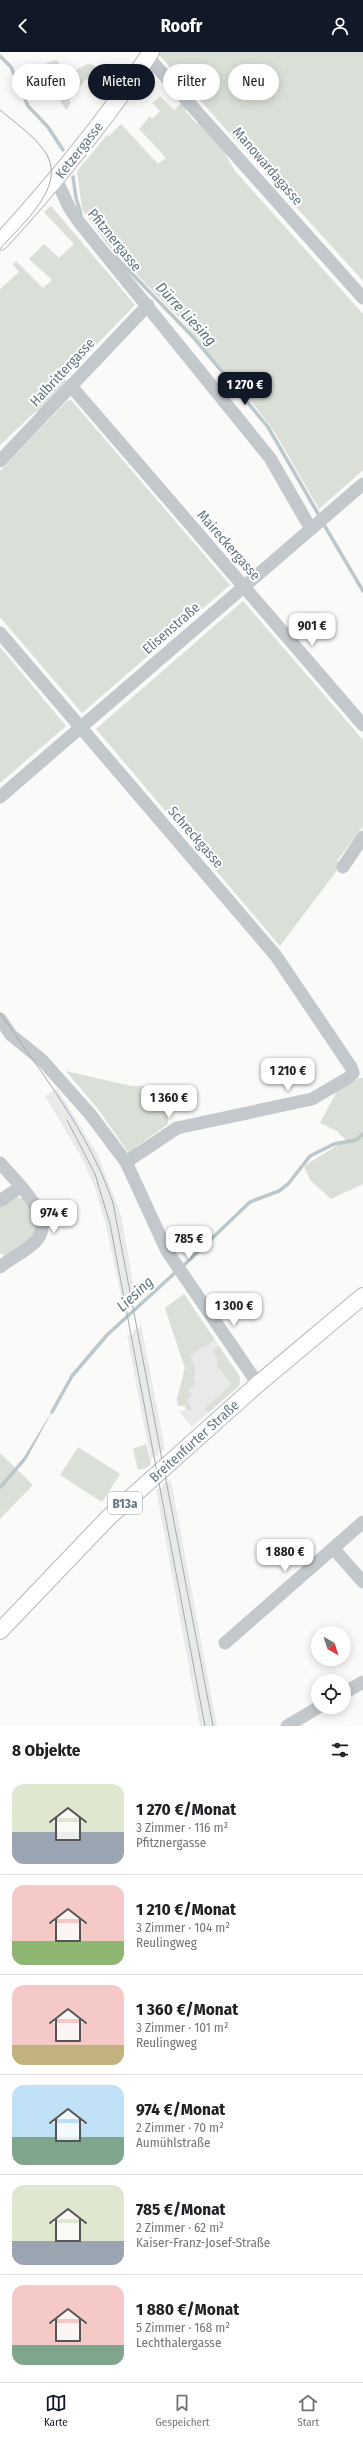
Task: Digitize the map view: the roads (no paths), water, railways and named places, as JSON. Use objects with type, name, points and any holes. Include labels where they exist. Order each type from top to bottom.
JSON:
[{"type":"main road","name":"Ketzergasse","points":[[0,242],[56,179],[94,132],[149,54]]},
{"type":"main road","name":"Breitenfurter Straße","points":[[0,1631],[97,1528],[258,1384],[363,1296]]},
{"type":"street","name":"Manowardagasse","points":[[149,54],[363,298]]},
{"type":"street","name":"Pfitznergasse","points":[[56,179],[69,207],[79,222],[148,305],[270,458],[318,523]]},
{"type":"street","name":"Halbrittergasse","points":[[0,461],[148,305]]},
{"type":"street","name":"Maireckergasse","points":[[72,386],[243,588],[250,593],[363,725]]},
{"type":"street","name":"Elisenstraße","points":[[0,797],[363,484]]},
{"type":"street","name":"Schreckgasse","points":[[0,633],[276,956],[347,1060],[353,1072],[348,1078],[312,1099],[177,1128],[126,1162]]},
{"type":"street","points":[[343,867],[363,837]]},
{"type":"street","points":[[0,1019],[11,1035],[42,1060],[90,1114],[126,1162],[167,1251],[258,1384]]},
{"type":"street","points":[[0,1163],[40,1214],[42,1228],[35,1242],[0,1267]]},
{"type":"street","points":[[0,1201],[20,1187]]},
{"type":"street","points":[[225,1643],[363,1522]]},
{"type":"street","points":[[334,1548],[363,1582]]},
{"type":"street","points":[[351,1689],[363,1682]]},
{"type":"street","points":[[287,1726],[311,1712]]},
{"type":"waterway","name":"Dürre Liesing","points":[[0,56],[11,67],[28,106],[48,127],[63,150]]},
{"type":"waterway","name":"Dürre Liesing","points":[[73,177],[76,198],[81,214]]},
{"type":"waterway","name":"Dürre Liesing","points":[[114,255],[193,337],[268,427],[320,517]]},
{"type":"waterway","name":"Dürre Liesing","points":[[323,523],[363,591]]},
{"type":"waterway","name":"Liesing","points":[[182,1267],[250,1202],[279,1191],[288,1184],[310,1156],[334,1144],[356,1140],[363,1134]]},
{"type":"waterway","name":"Liesing","points":[[52,1412],[72,1376],[107,1335],[177,1271]]},
{"type":"tram line","points":[[0,110],[28,133],[43,149],[50,163],[51,176],[47,190],[40,203],[0,249]]},
{"type":"tram line","points":[[0,1013],[48,1081],[78,1128],[103,1177],[113,1203],[213,1726]]},
{"type":"tram line","points":[[67,1120],[95,1174],[110,1224],[205,1726]]}]
